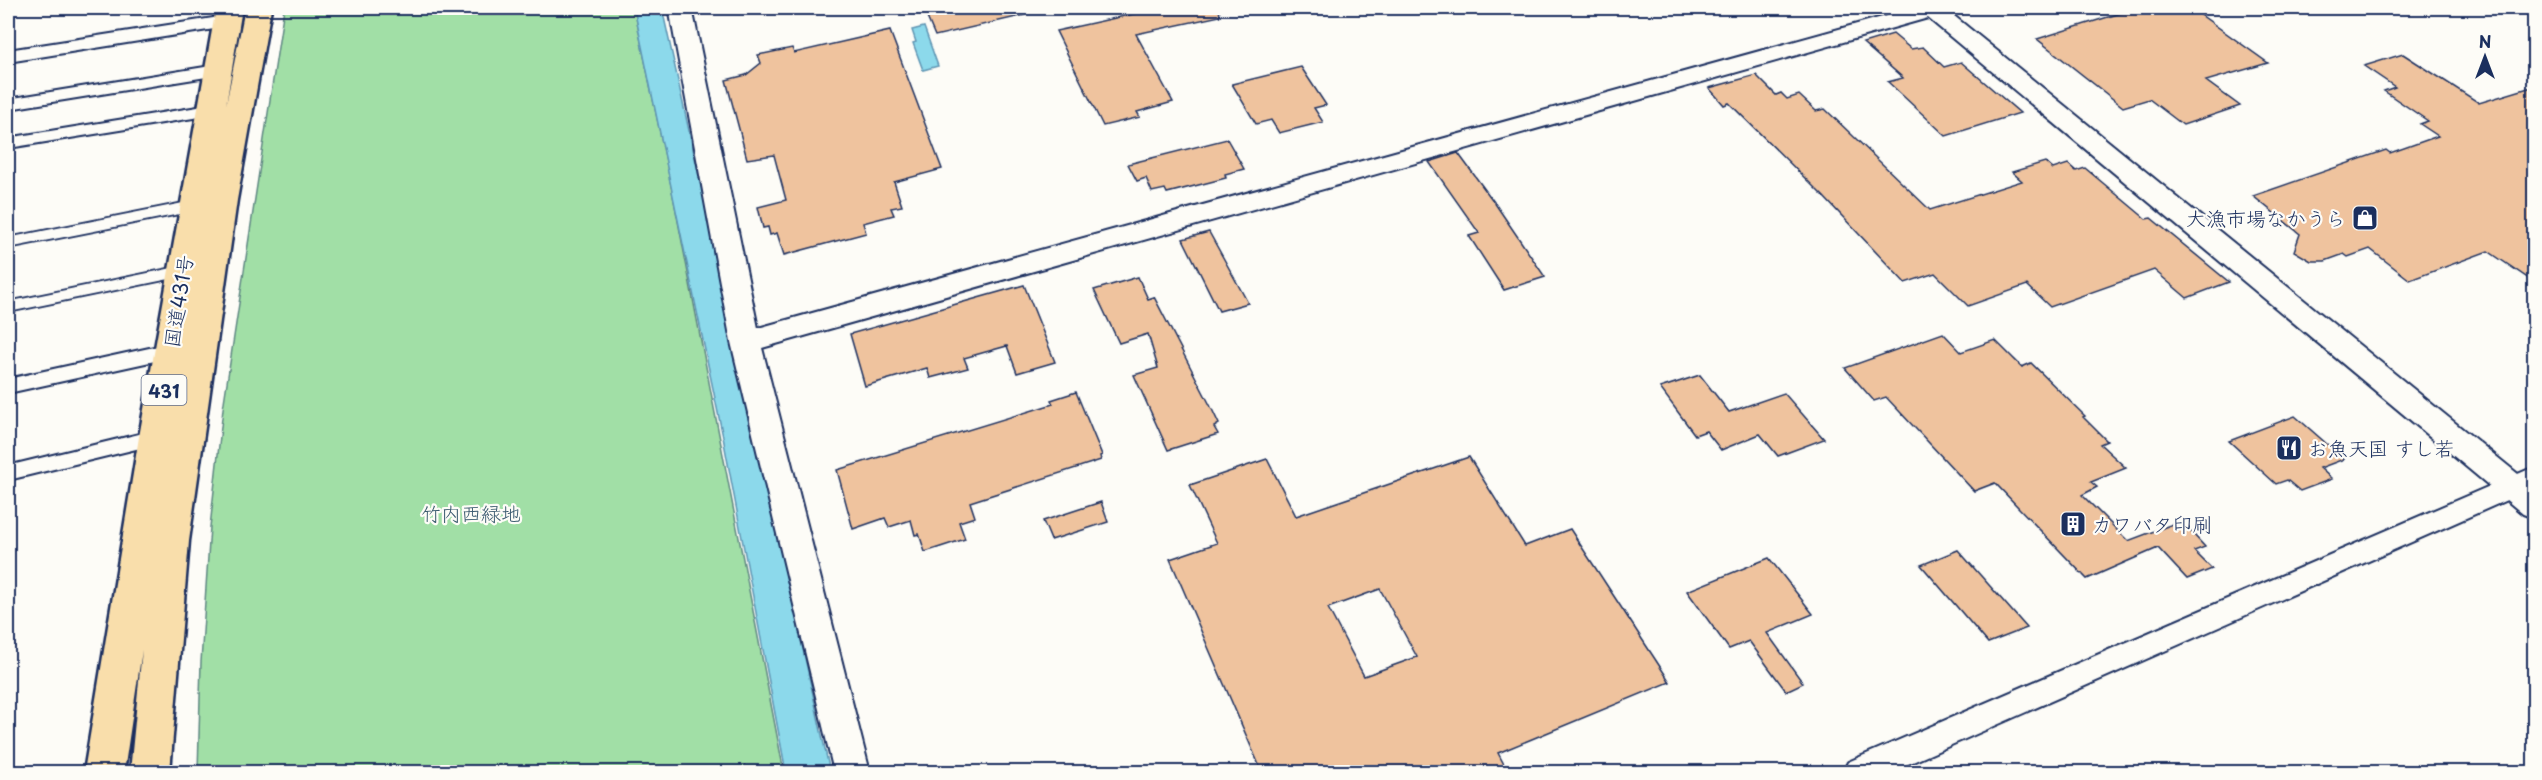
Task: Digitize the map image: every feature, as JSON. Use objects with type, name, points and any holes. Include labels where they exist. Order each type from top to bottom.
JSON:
[{"type":"highway","name":"国道431号","points":[[150,772],[171,541],[222,200],[258,8]]},
{"type":"highway","name":"国道431号","points":[[104,772],[156,437],[227,15]]},
{"type":"street","points":[[680,8],[746,342],[852,772]]},
{"type":"street","points":[[746,342],[1934,8],[2523,482],[2535,505]]},
{"type":"street","points":[[8,56],[227,15]]},
{"type":"street","points":[[1858,772],[2523,482]]},
{"type":"lane","points":[[8,104],[218,70]]},
{"type":"lane","points":[[8,143],[212,110]]},
{"type":"lane","points":[[8,243],[194,206]]},
{"type":"lane","points":[[8,308],[183,271]]},
{"type":"lane","points":[[8,386],[170,351]]},
{"type":"lane","points":[[8,473],[156,437]]},
{"type":"green space","name":"竹内西緑地","points":[[284,8],[634,8],[672,190],[784,772],[198,772],[201,662],[210,527],[223,409]]},
{"type":"water","points":[[634,8],[662,8],[830,772],[786,772],[723,437]]},
{"type":"water","points":[[924,27],[938,66],[923,70],[913,43],[916,42],[912,30]]},
{"type":"building","points":[[923,8],[1025,8],[1025,15],[935,36]]},
{"type":"building","points":[[1161,8],[1219,8],[1220,16],[1136,34],[1173,102],[1137,112],[1140,117],[1103,126],[1056,31]]},
{"type":"building","points":[[2137,8],[2191,8],[2268,63],[2206,81],[2240,106],[2183,125],[2149,99],[2123,107],[2037,39]]},
{"type":"building","points":[[890,31],[942,169],[894,182],[902,206],[891,208],[894,215],[863,223],[866,233],[784,255],[777,233],[770,235],[768,227],[763,228],[758,207],[786,200],[774,155],[747,159],[726,80],[746,75],[761,63],[758,55],[792,48],[794,53]]},
{"type":"building","points":[[1893,34],[1911,49],[1923,47],[1944,67],[1961,62],[2020,113],[1946,136],[1888,82],[1903,78],[1863,43]]},
{"type":"building","points":[[2403,54],[2479,103],[2535,86],[2535,283],[2488,251],[2410,280],[2370,249],[2348,257],[2344,254],[2325,261],[2311,261],[2294,251],[2300,234],[2253,196],[2386,150],[2390,153],[2438,136],[2420,124],[2428,121],[2384,91],[2395,87],[2364,66]]},
{"type":"building","points":[[1301,67],[1326,105],[1314,108],[1323,122],[1279,133],[1271,120],[1256,124],[1232,84]]},
{"type":"building","points":[[1756,75],[1776,95],[1781,93],[1787,99],[1799,95],[1816,111],[1825,109],[1930,210],[2022,181],[2012,172],[2045,162],[2053,169],[2068,164],[2076,171],[2085,168],[2146,219],[2151,218],[2229,282],[2187,298],[2154,270],[2050,307],[2027,285],[1968,306],[1935,273],[1905,283],[1824,197],[1729,103],[1724,105],[1709,88]]},
{"type":"building","points":[[1227,139],[1244,169],[1225,174],[1226,178],[1167,193],[1165,189],[1152,192],[1146,178],[1137,181],[1128,164]]},
{"type":"building","points":[[1458,153],[1545,277],[1504,290],[1469,236],[1479,233],[1429,162]]},
{"type":"building","points":[[1209,232],[1248,303],[1219,311],[1183,239]]},
{"type":"building","points":[[1138,277],[1148,299],[1154,297],[1210,405],[1219,424],[1214,427],[1218,434],[1168,450],[1134,375],[1158,368],[1148,334],[1119,343],[1094,290]]},
{"type":"building","points":[[1024,285],[1055,362],[1017,373],[1007,346],[964,358],[968,368],[930,378],[927,368],[865,386],[850,334]]},
{"type":"building","points":[[1943,333],[1961,352],[1995,340],[2022,367],[2031,363],[2085,416],[2083,417],[2107,441],[2100,444],[2126,468],[2091,482],[2097,487],[2082,495],[2128,541],[2181,521],[2205,547],[2194,551],[2212,569],[2187,579],[2158,548],[2087,579],[1995,483],[1974,491],[1886,397],[1874,401],[1845,368]]},
{"type":"building","points":[[1700,375],[1729,412],[1784,393],[1824,439],[1778,456],[1760,434],[1721,450],[1706,431],[1695,435],[1660,388]]},
{"type":"building","points":[[1076,392],[1102,455],[1101,460],[970,502],[975,517],[959,522],[965,539],[925,552],[919,534],[915,535],[911,520],[889,527],[885,518],[853,529],[837,470],[1053,404],[1051,400]]},
{"type":"building","points":[[2295,416],[2344,459],[2320,468],[2332,479],[2300,491],[2287,480],[2276,484],[2229,441]]},
{"type":"building","points":[[1469,457],[1525,546],[1570,529],[1670,682],[1498,753],[1508,772],[1262,772],[1170,559],[1217,543],[1190,485],[1267,459],[1296,516]],"holes":[[[1380,589],[1417,657],[1364,676],[1328,608]]]},
{"type":"building","points":[[1101,502],[1108,522],[1051,540],[1043,521]]},
{"type":"building","points":[[1958,550],[2027,628],[1988,643],[1921,565]]},
{"type":"building","points":[[1769,558],[1813,614],[1767,633],[1803,683],[1786,691],[1749,641],[1729,649],[1687,591]]},
{"type":"place","name":"大漁市場なかうら","points":[[2365,218]]},
{"type":"place","name":"お魚天国 すし若","points":[[2289,448]]},
{"type":"place","name":"カワバタ印刷","points":[[2073,524]]}]
